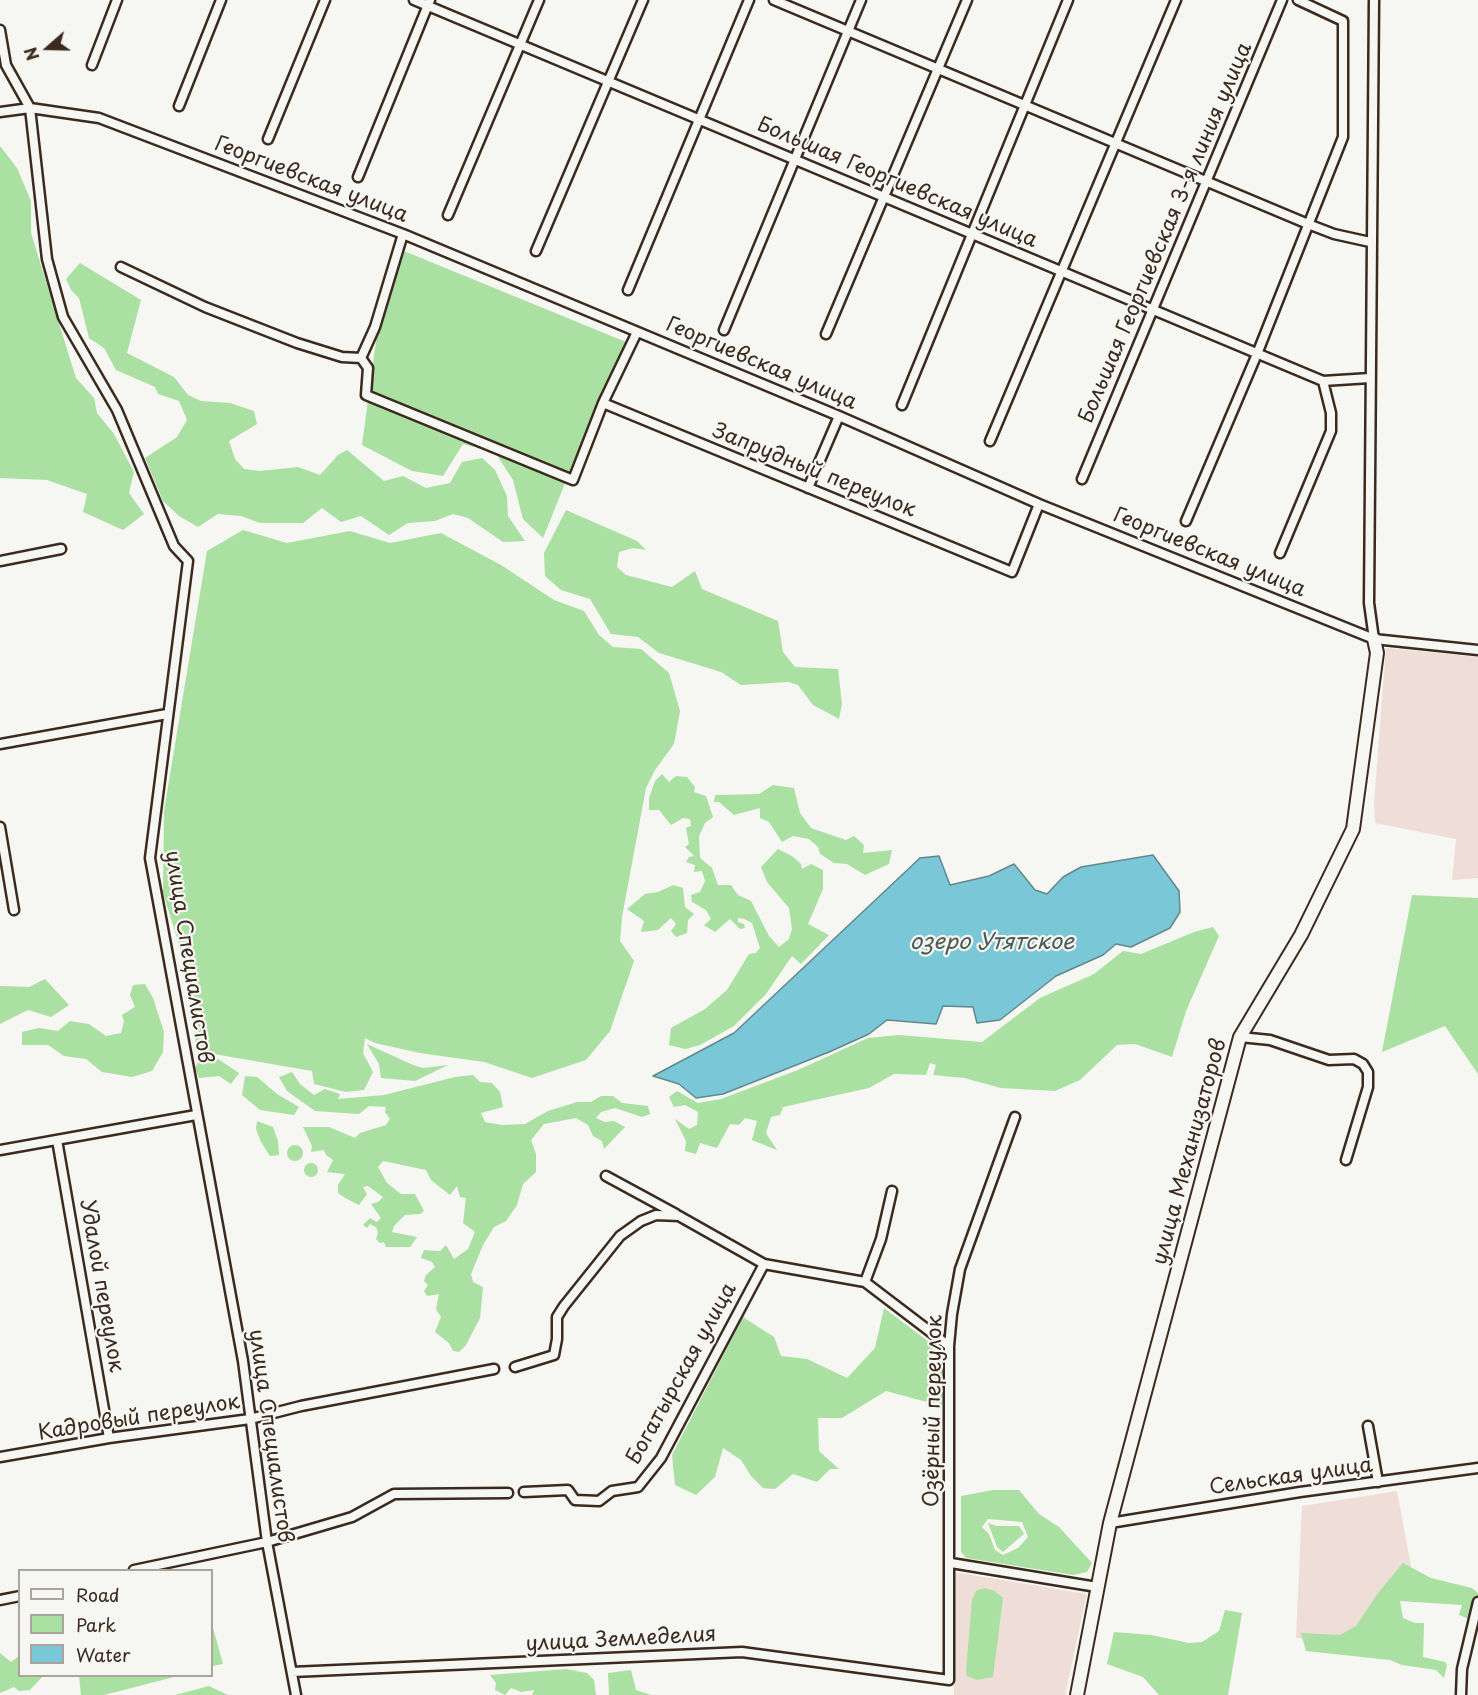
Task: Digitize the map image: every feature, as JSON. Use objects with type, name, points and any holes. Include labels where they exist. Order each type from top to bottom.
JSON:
[{"type":"street","points":[[92,65],[117,0]]},
{"type":"street","points":[[179,106],[221,0]]},
{"type":"street","points":[[268,139],[325,0]]},
{"type":"street","name":"Большая Георгиевская улица","points":[[414,0],[429,3],[519,46],[973,233],[1154,312],[1323,381],[1370,378]]},
{"type":"street","points":[[448,215],[539,0]]},
{"type":"street","points":[[536,252],[643,0]]},
{"type":"street","points":[[628,290],[749,0]]},
{"type":"street","points":[[774,0],[1308,224],[1334,234],[1370,242]]},
{"type":"street","points":[[724,330],[861,0]]},
{"type":"street","points":[[826,334],[967,0]]},
{"type":"street","points":[[903,405],[1068,0]]},
{"type":"street","points":[[990,441],[1176,0]]},
{"type":"street","name":"Большая Георгиевская 3-я линия улица","points":[[1082,479],[1154,312],[1282,0]]},
{"type":"street","points":[[1186,521],[1257,354],[1342,137],[1343,21],[1298,0]]},
{"type":"street","points":[[1374,0],[1370,242],[1370,603],[1374,639]]},
{"type":"street","points":[[358,177],[429,3]]},
{"type":"street","points":[[0,30],[6,65],[30,108]]},
{"type":"street","name":"Георгиевская улица","points":[[0,112],[30,108],[99,118],[403,234],[838,416],[1039,504],[1374,639],[1478,651]]},
{"type":"street","name":"улица Специалистов","points":[[30,108],[47,259],[63,318],[117,410],[174,546],[188,561],[150,858],[243,1361],[267,1542],[296,1695]]},
{"type":"street","points":[[361,358],[375,327],[403,234]]},
{"type":"street","points":[[121,267],[205,307],[297,343],[342,357],[361,358]]},
{"type":"street","points":[[361,358],[368,368],[366,395],[573,480],[603,403],[637,332]]},
{"type":"street","points":[[1280,553],[1331,431],[1331,413],[1323,381]]},
{"type":"street","name":"Запрудный переулок","points":[[603,403],[1012,572],[1039,504]]},
{"type":"street","points":[[808,488],[838,416]]},
{"type":"street","points":[[0,561],[61,549]]},
{"type":"street","name":"улица Механизаторов","points":[[1077,1695],[1110,1523],[1240,1037],[1301,935],[1353,829],[1377,652],[1374,639]]},
{"type":"street","points":[[0,744],[167,714]]},
{"type":"street","points":[[0,826],[14,910]]},
{"type":"street","points":[[1240,1037],[1270,1040],[1329,1059],[1354,1059],[1363,1064],[1368,1072],[1368,1087],[1346,1160]]},
{"type":"street","points":[[0,1150],[196,1115]]},
{"type":"street","name":"Озёрный переулок","points":[[949,1680],[951,1563],[949,1346],[960,1269],[1015,1117]]},
{"type":"street","name":"Удалой переулок","points":[[57,1140],[109,1438]]},
{"type":"street","points":[[606,1176],[765,1264],[866,1282],[949,1346]]},
{"type":"street","points":[[866,1282],[881,1239],[892,1191]]},
{"type":"street","points":[[515,1366],[554,1355],[557,1339],[556,1317],[620,1236],[641,1221],[656,1215],[679,1216]]},
{"type":"street","name":"Богатырская улица","points":[[524,1492],[568,1490],[575,1500],[599,1502],[612,1491],[638,1487],[661,1458],[765,1264]]},
{"type":"street","name":"Кадровый переулок","points":[[0,1457],[109,1438],[250,1419],[301,1406],[494,1369]]},
{"type":"street","points":[[1368,1426],[1378,1482]]},
{"type":"street","name":"Сельская улица","points":[[1110,1523],[1300,1492],[1478,1468]]},
{"type":"street","points":[[139,1569],[267,1542],[352,1517],[394,1494],[508,1493]]},
{"type":"street","points":[[951,1563],[1097,1587]]},
{"type":"street","points":[[0,1600],[18,1596]]},
{"type":"street","points":[[1461,1695],[1462,1669],[1478,1602]]},
{"type":"street","name":"улица Земледелия","points":[[292,1672],[742,1652],[949,1680]]},
{"type":"shaded area","points":[[1386,648],[1478,657],[1478,878],[1452,880],[1456,839],[1375,823],[1374,803]]},
{"type":"shaded area","points":[[1397,1491],[1411,1566],[1390,1590],[1360,1647],[1296,1638],[1302,1506]]},
{"type":"shaded area","points":[[954,1572],[1087,1594],[1065,1695],[954,1695]]},
{"type":"green space","points":[[0,146],[17,168],[31,201],[31,233],[76,378],[94,398],[97,413],[114,434],[134,472],[129,493],[144,514],[123,530],[83,512],[87,494],[47,480],[0,478]]},
{"type":"green space","points":[[404,251],[626,342],[597,404],[543,538],[523,519],[513,480],[495,452],[463,444],[443,476],[412,471],[362,445],[377,334]]},
{"type":"green space","points":[[80,263],[141,300],[127,353],[174,377],[188,395],[201,401],[230,403],[254,411],[257,424],[229,441],[235,459],[244,469],[260,471],[298,467],[320,475],[338,455],[347,450],[384,481],[403,476],[426,488],[450,483],[462,462],[482,458],[495,470],[507,496],[508,516],[525,541],[503,542],[468,518],[453,514],[435,521],[408,523],[389,535],[361,516],[341,522],[322,508],[303,523],[260,523],[241,516],[218,514],[198,527],[179,516],[163,501],[145,458],[177,437],[187,420],[179,401],[158,394],[155,387],[116,370],[104,348],[89,338],[79,298],[71,290],[66,279]]},
{"type":"green space","points":[[566,510],[637,541],[646,550],[633,548],[619,552],[617,567],[626,575],[672,587],[695,571],[702,589],[778,621],[783,652],[795,667],[838,669],[842,704],[839,719],[813,705],[798,685],[788,682],[741,685],[721,672],[659,653],[638,637],[611,634],[590,599],[561,590],[545,576],[544,553]]},
{"type":"green space","points":[[243,530],[287,543],[350,531],[390,543],[441,533],[501,565],[554,600],[584,611],[599,635],[613,647],[641,649],[669,673],[680,711],[674,744],[655,770],[646,788],[622,917],[620,941],[634,961],[610,1031],[586,1060],[532,1078],[484,1062],[420,1053],[375,1043],[365,1038],[363,1053],[373,1072],[364,1090],[346,1092],[314,1084],[312,1071],[197,1051],[184,960],[163,893],[164,811],[207,551]]},
{"type":"green space","points":[[662,774],[669,782],[676,776],[687,777],[695,787],[694,792],[706,796],[713,817],[705,823],[699,836],[700,858],[712,868],[718,885],[731,885],[738,895],[751,901],[769,936],[779,947],[789,939],[792,929],[789,908],[767,882],[761,867],[778,849],[792,856],[801,864],[802,869],[811,864],[823,870],[823,889],[808,924],[829,935],[801,964],[792,956],[766,994],[734,1026],[700,1045],[685,1049],[669,1045],[671,1028],[705,1009],[727,990],[749,954],[756,953],[760,948],[752,923],[744,919],[738,918],[738,922],[744,924],[745,928],[740,929],[730,919],[715,932],[704,925],[711,919],[706,910],[692,902],[691,895],[700,892],[705,881],[702,871],[694,872],[695,865],[686,862],[689,857],[694,856],[685,847],[689,844],[686,828],[691,826],[690,819],[683,818],[671,825],[659,810],[649,810],[649,798],[655,781]]},
{"type":"green space","points":[[773,785],[794,788],[800,813],[811,828],[846,840],[854,836],[864,845],[863,853],[892,850],[889,864],[865,875],[847,864],[834,863],[820,854],[818,847],[809,839],[793,836],[782,842],[769,822],[760,818],[760,808],[734,815],[719,802],[714,802],[715,795],[759,794]]},
{"type":"green space","points":[[673,885],[683,888],[685,907],[694,914],[688,920],[687,933],[676,937],[671,931],[676,924],[671,918],[658,930],[641,932],[644,921],[627,909],[645,894],[658,892]]},
{"type":"green space","points":[[1412,895],[1478,898],[1478,1074],[1445,1026],[1382,1052]]},
{"type":"green space","points":[[1213,927],[1219,936],[1186,1011],[1172,1057],[1135,1044],[1117,1045],[1080,1080],[1055,1091],[1001,1088],[964,1078],[933,1075],[936,1065],[930,1063],[926,1075],[894,1074],[869,1088],[783,1107],[780,1115],[771,1117],[766,1133],[777,1150],[752,1140],[757,1121],[745,1118],[739,1125],[730,1124],[717,1148],[700,1143],[696,1154],[685,1151],[686,1141],[675,1119],[689,1129],[697,1125],[698,1112],[685,1105],[674,1107],[669,1097],[677,1091],[698,1103],[721,1099],[798,1070],[868,1038],[899,1035],[982,1042],[1040,998],[1094,974],[1123,951],[1141,954],[1194,932]]},
{"type":"green space","points":[[45,979],[69,1005],[51,1017],[28,1010],[0,1024],[0,986],[29,987]]},
{"type":"green space","points":[[145,984],[153,998],[164,1032],[163,1052],[152,1071],[132,1077],[102,1072],[86,1059],[64,1056],[48,1045],[22,1045],[22,1032],[39,1028],[58,1031],[70,1021],[89,1024],[106,1036],[121,1033],[124,1021],[122,1015],[135,1007],[130,995],[133,985]]},
{"type":"green space","points":[[367,1044],[423,1068],[448,1065],[415,1081],[381,1078],[379,1064]]},
{"type":"green space","points":[[218,1059],[239,1073],[231,1084],[219,1076],[199,1078],[195,1068],[198,1062]]},
{"type":"green space","points":[[292,1072],[300,1084],[314,1095],[325,1089],[340,1094],[338,1099],[384,1095],[455,1077],[473,1075],[480,1082],[492,1083],[500,1092],[503,1107],[481,1113],[485,1122],[502,1125],[525,1124],[548,1111],[577,1102],[591,1102],[601,1096],[613,1096],[622,1103],[648,1106],[650,1114],[642,1117],[615,1108],[601,1112],[596,1118],[605,1122],[614,1121],[625,1127],[604,1149],[602,1141],[593,1136],[588,1125],[576,1118],[544,1124],[531,1140],[536,1154],[536,1172],[523,1184],[517,1205],[506,1221],[494,1227],[483,1245],[471,1274],[473,1282],[483,1287],[480,1318],[466,1345],[459,1352],[453,1351],[449,1343],[435,1332],[441,1317],[436,1309],[439,1294],[427,1296],[424,1291],[428,1285],[424,1281],[426,1275],[435,1267],[432,1262],[421,1258],[424,1250],[440,1251],[446,1245],[454,1259],[468,1249],[475,1232],[463,1223],[466,1198],[460,1197],[457,1186],[450,1195],[431,1180],[426,1170],[383,1161],[378,1167],[387,1183],[401,1194],[415,1194],[424,1211],[420,1214],[405,1215],[394,1226],[392,1232],[417,1237],[410,1247],[386,1247],[384,1242],[380,1243],[376,1239],[378,1233],[376,1227],[370,1224],[367,1228],[363,1225],[370,1218],[377,1222],[381,1218],[371,1204],[383,1197],[368,1186],[363,1187],[367,1194],[359,1205],[338,1193],[338,1185],[345,1174],[327,1172],[333,1160],[326,1155],[324,1150],[311,1152],[312,1146],[303,1127],[329,1127],[355,1138],[360,1133],[386,1125],[390,1119],[385,1112],[386,1107],[369,1106],[359,1114],[315,1111],[287,1091],[279,1077]]},
{"type":"green space","points":[[245,1076],[257,1077],[277,1094],[299,1107],[294,1115],[260,1110],[242,1095]]},
{"type":"green space","points":[[257,1121],[273,1127],[278,1141],[279,1155],[270,1156],[256,1129]]},
{"type":"green space","points":[[295,1145],[303,1153],[295,1161],[287,1153]]},
{"type":"green space","points":[[308,1163],[314,1163],[318,1170],[314,1177],[308,1177],[304,1173],[304,1167]]},
{"type":"green space","points":[[884,1308],[945,1354],[942,1406],[886,1391],[842,1418],[818,1418],[819,1451],[839,1469],[830,1469],[817,1482],[793,1474],[775,1489],[763,1488],[751,1476],[741,1460],[723,1448],[715,1477],[696,1495],[675,1485],[672,1455],[743,1317],[774,1337],[781,1356],[807,1359],[847,1378],[875,1348]]},
{"type":"green space","points":[[993,1490],[1019,1490],[1039,1514],[1059,1527],[1092,1563],[1087,1572],[1073,1575],[966,1558],[961,1552],[961,1496]],"holes":[[[988,1519],[1022,1522],[1028,1537],[1018,1548],[1003,1555],[995,1550],[989,1534],[982,1527]]]},
{"type":"green space","points":[[988,1523],[997,1526],[1019,1526],[1024,1534],[1003,1552],[997,1547]]},
{"type":"green space","points":[[1403,1563],[1431,1578],[1472,1588],[1478,1593],[1472,1620],[1459,1615],[1462,1605],[1400,1601],[1403,1618],[1415,1623],[1424,1623],[1423,1657],[1445,1662],[1447,1665],[1444,1678],[1436,1670],[1402,1665],[1390,1660],[1306,1651],[1301,1633],[1340,1635],[1356,1626],[1378,1593]]},
{"type":"green space","points":[[984,1588],[995,1591],[1003,1598],[993,1677],[977,1680],[967,1676],[966,1670],[972,1600],[976,1591]]},
{"type":"green space","points":[[1225,1610],[1242,1613],[1228,1695],[1159,1695],[1143,1677],[1107,1664],[1114,1632],[1151,1635],[1189,1643],[1202,1642],[1219,1631]]},
{"type":"green space","points":[[213,1628],[223,1664],[213,1666]]},
{"type":"green space","points":[[0,1653],[11,1662],[18,1657],[18,1677],[42,1677],[30,1690],[19,1691],[14,1687],[0,1693]]},
{"type":"green space","points":[[566,1669],[587,1673],[594,1680],[596,1695],[532,1695],[534,1690],[521,1692],[511,1688],[505,1695],[495,1690],[496,1683],[490,1675]]},
{"type":"green space","points":[[631,1670],[636,1690],[651,1695],[609,1695],[608,1673]]},
{"type":"green space","points":[[79,1677],[174,1677],[104,1695],[81,1695]]},
{"type":"green space","points":[[209,1686],[228,1695],[175,1695]]},
{"type":"water","name":"озеро Утятское","points":[[1153,855],[1179,891],[1180,912],[1170,928],[1131,947],[1116,944],[1103,955],[1056,976],[1000,1020],[977,1023],[973,1007],[943,1006],[936,1024],[887,1020],[869,1034],[723,1094],[696,1098],[679,1084],[653,1076],[734,1033],[920,858],[939,856],[950,885],[989,876],[1014,864],[1035,890],[1047,894],[1063,877],[1081,867]]}]
